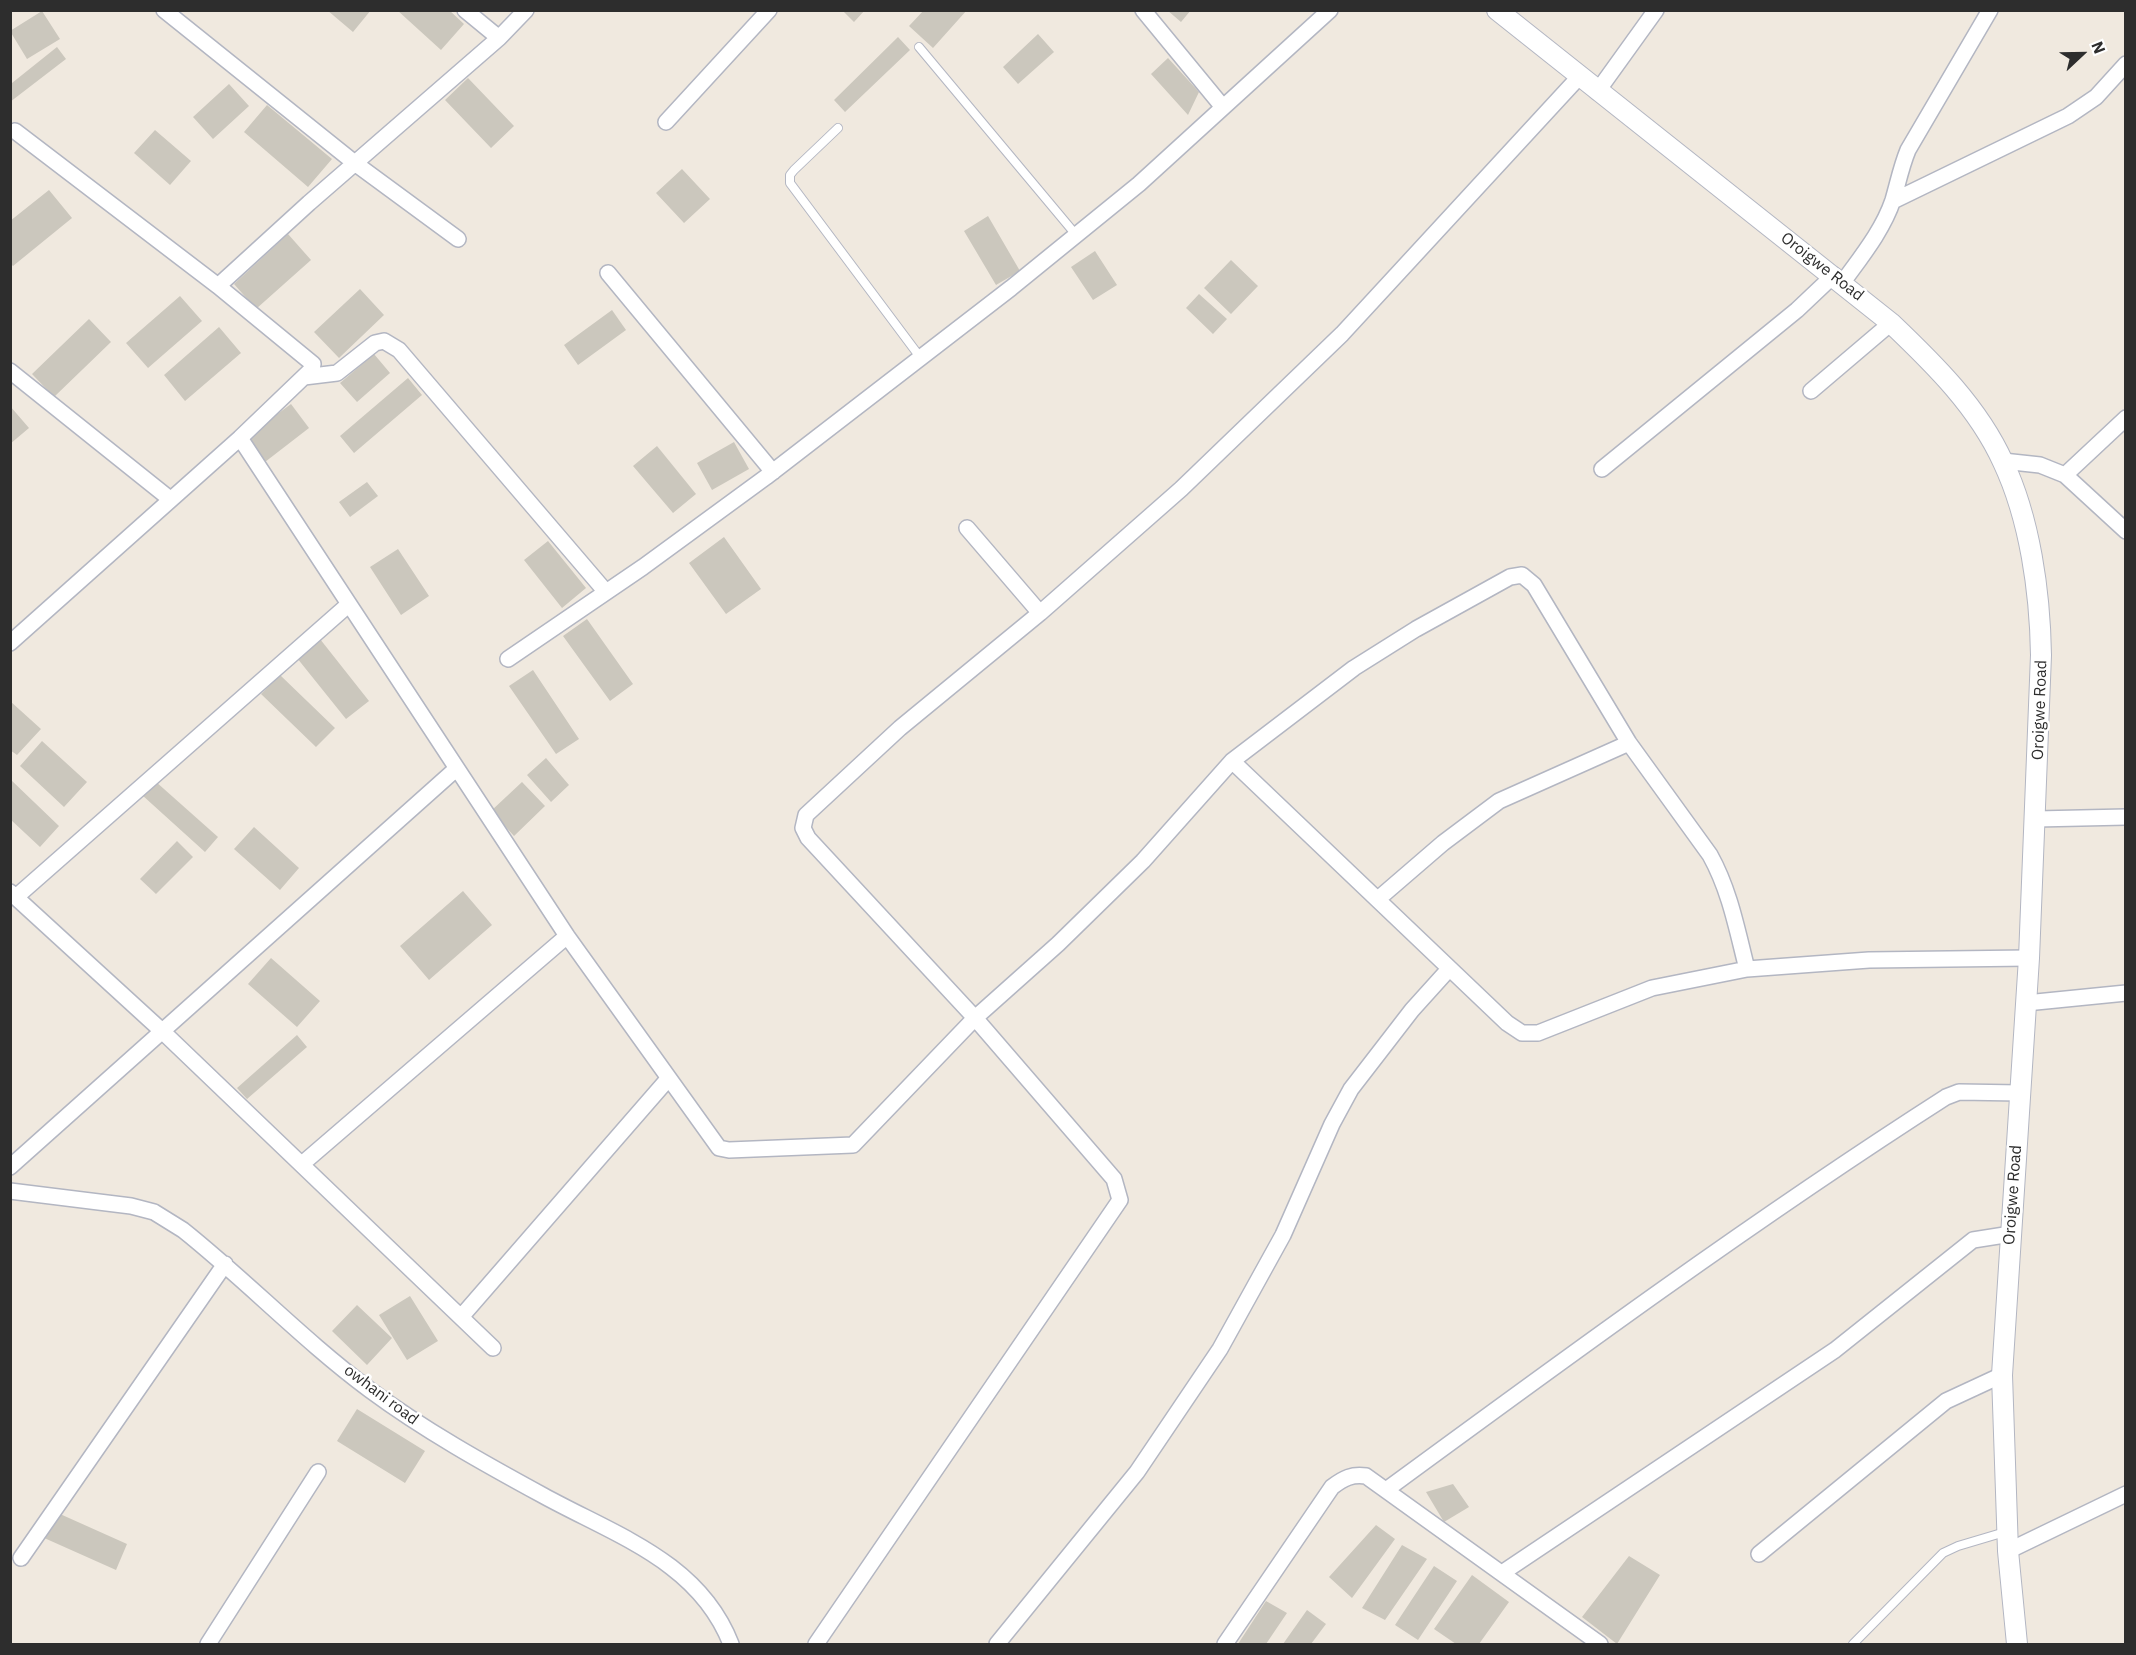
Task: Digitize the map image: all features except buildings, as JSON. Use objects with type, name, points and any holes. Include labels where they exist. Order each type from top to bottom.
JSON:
[{"type":"street","points":[[164,10],[356,164],[458,239]]},
{"type":"street","points":[[465,10],[499,38]]},
{"type":"street","points":[[218,286],[499,38],[526,10]]},
{"type":"street","points":[[666,122],[769,10]]},
{"type":"street","points":[[1143,10],[1222,106]]},
{"type":"street","points":[[508,659],[773,472],[1077,236],[1139,184],[1330,10]]},
{"type":"street","name":"Oroigwe Road","points":[[1497,10],[1597,93],[1838,278],[1891,323],[1951,384],[1976,416],[2003,461],[2015,492],[2040,606],[2042,655],[2030,958],[2019,1093],[2002,1375],[2007,1551],[2017,1644]]},
{"type":"street","points":[[1597,93],[1656,10]]},
{"type":"street","points":[[1602,469],[1838,278],[1865,251],[1893,201],[1898,174],[1908,150],[1990,10]]},
{"type":"street","points":[[1893,201],[2068,116],[2096,97],[2126,64]]},
{"type":"street","points":[[816,1644],[1120,1200],[1113,1179],[975,1018],[808,838],[803,828],[806,815],[900,728],[1040,613],[1181,489],[1342,334],[1579,77]]},
{"type":"street","points":[[14,634],[240,438],[312,369],[313,364],[218,286],[15,131]]},
{"type":"street","points":[[609,273],[773,472]]},
{"type":"street","points":[[1811,390],[1891,323]]},
{"type":"street","points":[[304,377],[337,373],[375,343],[384,341],[399,350],[606,592]]},
{"type":"street","points":[[10,371],[170,498]]},
{"type":"street","points":[[2065,475],[2126,417]]},
{"type":"street","points":[[240,438],[567,936],[719,1148],[729,1150],[845,1147],[858,1140],[975,1018],[1058,944],[1143,861],[1232,761],[1372,657],[1510,577],[1522,575],[1534,585],[1629,743],[1693,829],[1720,874],[1747,969]]},
{"type":"street","points":[[2003,461],[2040,465],[2065,475],[2126,531]]},
{"type":"street","points":[[968,528],[1040,613]]},
{"type":"street","points":[[348,605],[13,895],[162,1030],[493,1348]]},
{"type":"street","points":[[1378,899],[1443,843],[1499,801],[1629,743]]},
{"type":"street","points":[[1232,761],[1449,969],[1507,1023],[1522,1032],[1538,1033],[1652,988],[1747,969],[1869,960],[2030,958]]},
{"type":"street","points":[[11,1165],[456,770]]},
{"type":"street","points":[[2036,819],[2126,818]]},
{"type":"street","points":[[302,1164],[567,936]]},
{"type":"street","points":[[997,1644],[1137,1472],[1207,1368],[1283,1235],[1332,1124],[1351,1089],[1412,1010],[1449,969]]},
{"type":"street","points":[[2026,1003],[2126,993]]},
{"type":"street","points":[[461,1317],[668,1078]]},
{"type":"street","points":[[1386,1490],[1724,1246],[1838,1166],[1946,1097],[1959,1092],[2019,1093]]},
{"type":"street","name":"owhani road","points":[[10,1191],[131,1206],[154,1212],[183,1230],[369,1389],[434,1433],[544,1496],[640,1546],[671,1566],[710,1602],[731,1644]]},
{"type":"street","points":[[1502,1574],[1835,1350],[1973,1240],[2011,1234]]},
{"type":"street","points":[[21,1558],[225,1264]]},
{"type":"street","points":[[1759,1554],[1946,1401],[2002,1375]]},
{"type":"street","points":[[208,1644],[318,1472]]},
{"type":"street","points":[[1225,1644],[1332,1487],[1344,1478],[1356,1475],[1366,1476],[1600,1644]]},
{"type":"street","points":[[2007,1551],[2126,1494]]},
{"type":"lane","points":[[919,47],[1077,236]]},
{"type":"lane","points":[[838,128],[794,170],[790,175],[790,183],[920,357]]},
{"type":"lane","points":[[1853,1644],[1943,1553],[1958,1546],[2007,1532]]}]
